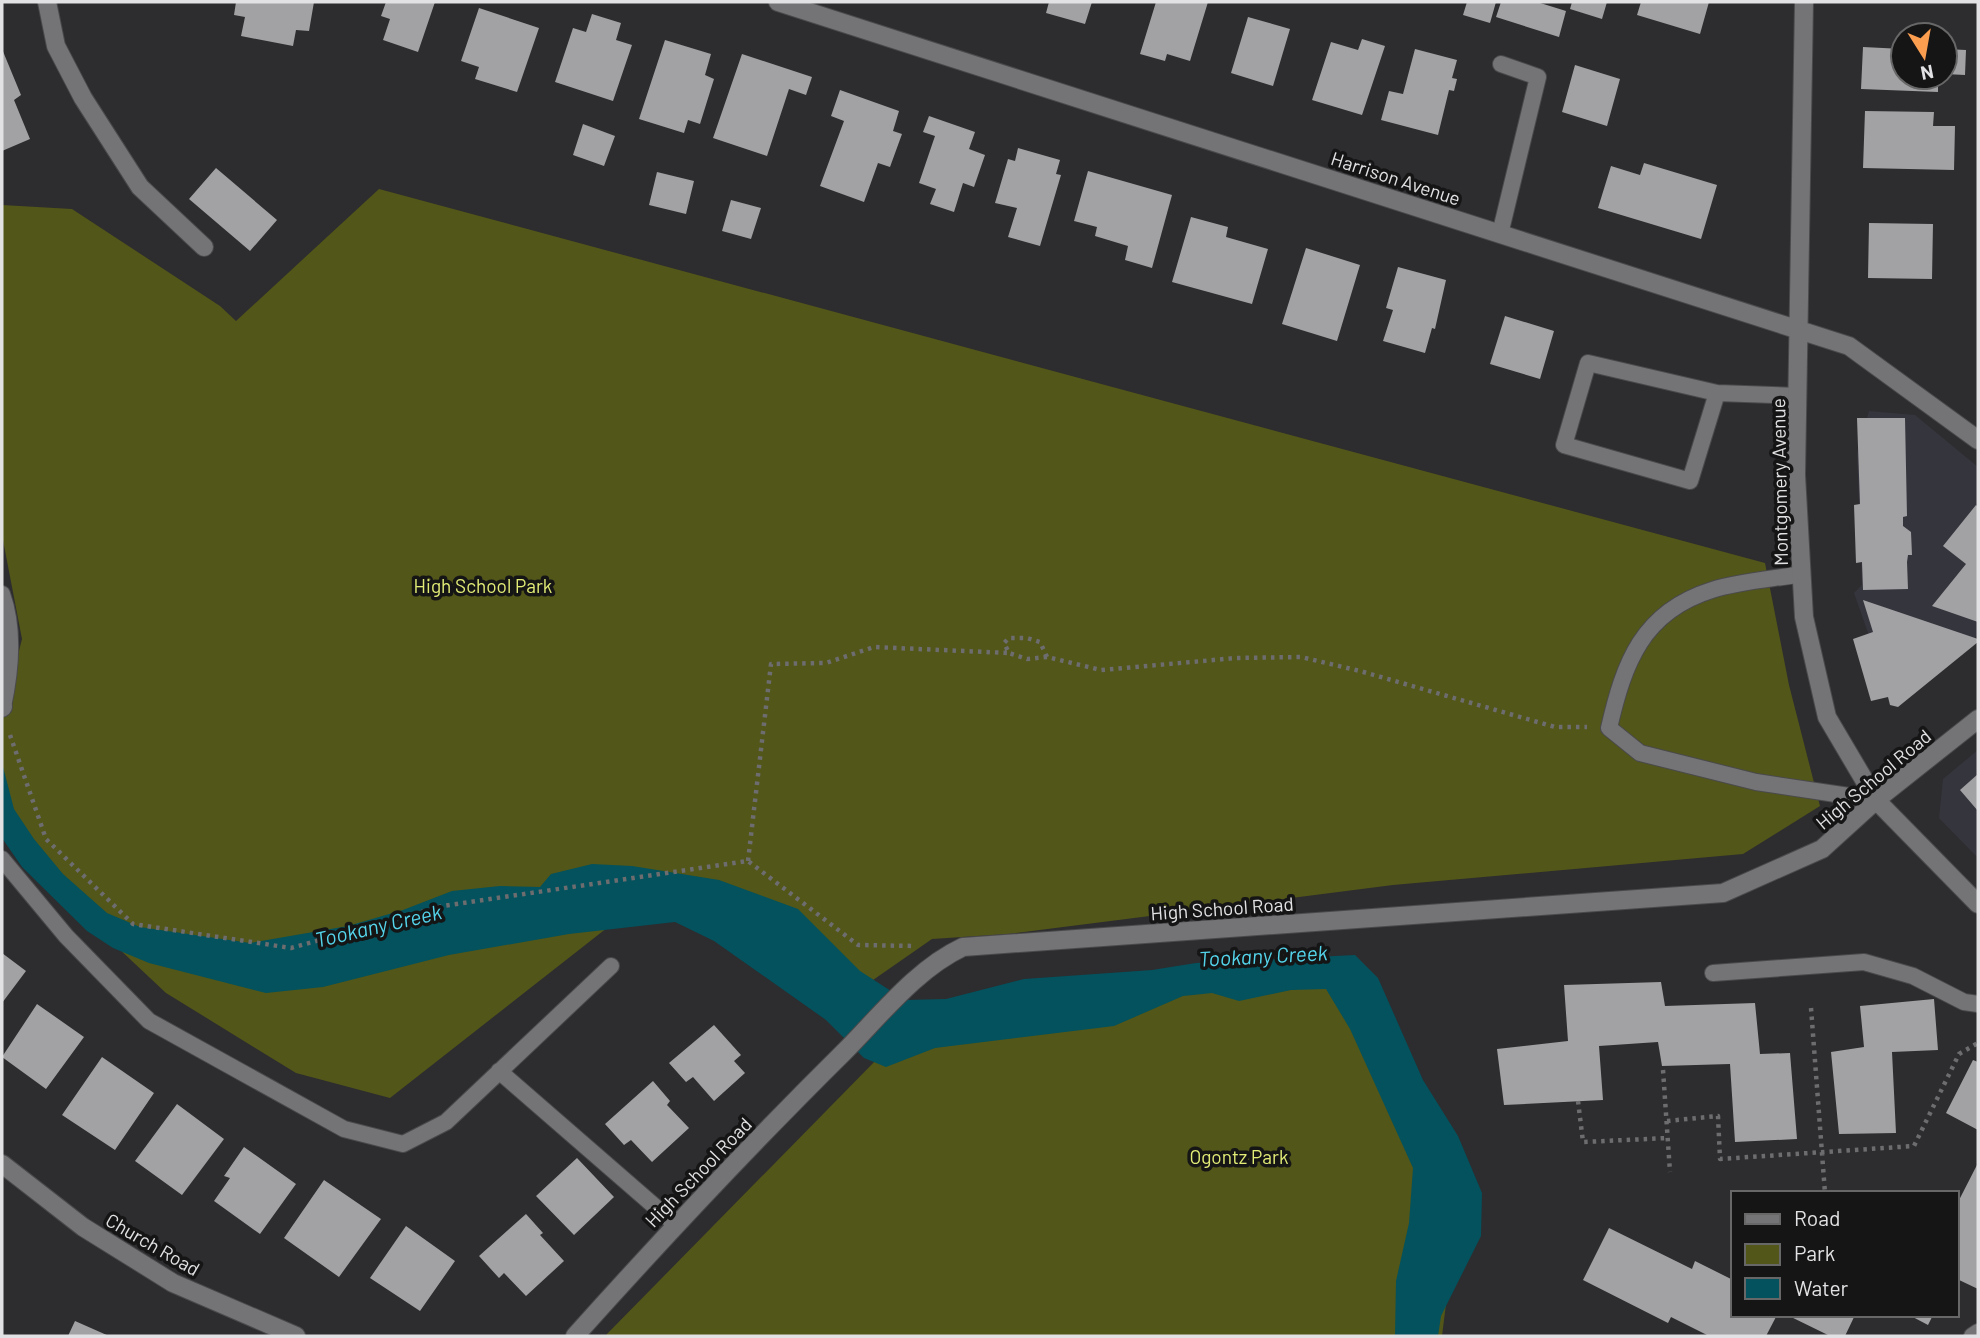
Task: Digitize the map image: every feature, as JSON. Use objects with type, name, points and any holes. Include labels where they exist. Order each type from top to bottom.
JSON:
[{"type":"street","points":[[47,2],[56,46],[83,98],[140,187],[204,247]]},
{"type":"street","name":"Harrison Avenue","points":[[778,2],[803,5],[1849,345],[1978,439]]},
{"type":"street","name":"Montgomery Avenue","points":[[1804,2],[1796,475],[1804,617],[1827,717],[1876,800],[1978,904]]},
{"type":"street","name":"High School Road","points":[[575,1336],[675,1224],[811,1084],[936,960],[963,947],[1723,893],[1822,849],[1876,800],[1978,719]]},
{"type":"street","name":"Church Road","points":[[2,1164],[83,1227],[173,1283],[296,1336]]},
{"type":"lane","points":[[1500,233],[1538,77],[1501,64]]},
{"type":"lane","points":[[1717,393],[1690,481],[1564,445],[1588,363],[1717,393],[1798,396]]},
{"type":"lane","points":[[1802,574],[1711,590],[1668,613],[1637,643],[1619,681],[1609,727],[1640,753],[1756,782],[1876,800]]},
{"type":"lane","points":[[2,594],[10,616],[9,678],[2,708]]},
{"type":"lane","points":[[2,859],[66,936],[149,1021],[344,1129],[402,1144],[446,1122],[611,966]]},
{"type":"lane","points":[[1713,973],[1864,962],[1913,976],[1964,1002],[1978,1004]]},
{"type":"lane","points":[[499,1071],[675,1224]]},
{"type":"lane","points":[[1972,1336],[1978,1332]]},
{"type":"path","points":[[1009,653],[1004,643],[1009,638],[1027,638],[1040,642],[1047,657]]},
{"type":"path","points":[[748,861],[771,664],[826,663],[874,646],[1009,653],[1027,659],[1047,657],[1101,670],[1236,658],[1301,657],[1360,671],[1555,727],[1609,727]]},
{"type":"path","points":[[10,735],[46,839],[133,924],[291,948],[443,906],[748,861],[858,945],[963,947]]},
{"type":"path","points":[[1811,1008],[1825,1191]]},
{"type":"path","points":[[1667,1121],[1718,1116],[1720,1159],[1914,1146],[1959,1054],[1978,1043]]},
{"type":"path","points":[[1663,1070],[1670,1172]]},
{"type":"path","points":[[1578,1101],[1583,1142],[1668,1138]]},
{"type":"shaded area","points":[[1869,411],[1915,415],[1978,467],[1978,635],[1906,697],[1891,698],[1854,593],[1862,585],[1857,453]]},
{"type":"shaded area","points":[[1978,750],[1978,858],[1939,818],[1943,779]]},
{"type":"green space","name":"High School Park","points":[[379,189],[1765,563],[1789,685],[1820,806],[1743,854],[1393,885],[1008,934],[932,939],[863,987],[635,906],[390,1098],[296,1073],[166,993],[83,915],[2,802],[2,717],[22,639],[2,535],[2,205],[72,209],[220,306],[236,321]]},
{"type":"green space","name":"Ogontz Park","points":[[1329,965],[1418,1109],[1449,1280],[1442,1336],[605,1336],[934,1001]]},
{"type":"water","name":"Tookany Creek","points":[[2,763],[14,809],[34,839],[63,874],[107,913],[140,927],[250,943],[348,926],[403,910],[452,891],[500,886],[540,887],[551,874],[592,864],[632,866],[719,880],[798,909],[860,971],[905,1000],[946,999],[1024,979],[1152,970],[1196,963],[1355,955],[1378,978],[1423,1080],[1458,1136],[1482,1193],[1481,1236],[1441,1316],[1438,1336],[1395,1336],[1396,1281],[1409,1223],[1413,1168],[1350,1029],[1326,989],[1291,990],[1239,1001],[1212,993],[1183,996],[1114,1026],[935,1048],[886,1067],[864,1058],[826,1020],[714,941],[675,922],[569,934],[449,955],[323,987],[266,993],[149,963],[113,948],[87,931],[22,867],[2,838]]},
{"type":"building","points":[[236,2],[314,2],[309,31],[296,30],[293,46],[241,36],[245,17],[234,15]]},
{"type":"building","points":[[386,2],[435,2],[418,52],[383,40],[390,19],[381,16]]},
{"type":"building","points":[[1049,2],[1092,2],[1085,24],[1046,13]]},
{"type":"building","points":[[1156,2],[1208,2],[1190,61],[1167,54],[1165,61],[1140,54]]},
{"type":"building","points":[[1467,2],[1496,2],[1490,23],[1463,15]]},
{"type":"building","points":[[1501,2],[1537,2],[1566,11],[1559,37],[1496,17]]},
{"type":"building","points":[[1572,2],[1607,2],[1602,19],[1570,9]]},
{"type":"building","points":[[1641,2],[1709,2],[1700,34],[1637,15]]},
{"type":"building","points":[[479,8],[539,28],[517,92],[475,79],[479,67],[461,61]]},
{"type":"building","points":[[592,14],[621,23],[616,40],[632,45],[613,101],[555,82],[573,28],[586,32]]},
{"type":"building","points":[[1248,17],[1290,29],[1273,86],[1231,73]]},
{"type":"building","points":[[1362,39],[1385,46],[1362,115],[1312,100],[1331,42],[1358,50]]},
{"type":"building","points":[[665,40],[711,54],[705,75],[714,79],[700,124],[688,120],[684,133],[639,119]]},
{"type":"building","points":[[1863,47],[1889,48],[1889,90],[1861,89]]},
{"type":"building","points":[[2,49],[21,95],[14,100],[30,139],[2,151]]},
{"type":"building","points":[[1415,49],[1457,60],[1452,78],[1457,79],[1454,91],[1449,90],[1438,135],[1381,120],[1389,91],[1403,94]]},
{"type":"building","points":[[1959,50],[1966,50],[1965,75],[1959,75]]},
{"type":"building","points":[[742,54],[812,77],[806,95],[789,89],[767,156],[713,138]]},
{"type":"building","points":[[1575,65],[1620,79],[1607,126],[1562,112]]},
{"type":"building","points":[[840,90],[899,111],[893,131],[902,134],[890,167],[878,163],[864,202],[820,186],[844,121],[831,116]]},
{"type":"building","points":[[1865,111],[1934,112],[1933,126],[1955,126],[1954,170],[1863,168]]},
{"type":"building","points":[[929,116],[975,132],[969,149],[985,155],[974,187],[963,183],[954,212],[930,204],[936,189],[919,183],[935,136],[923,132]]},
{"type":"building","points":[[583,124],[615,136],[604,166],[573,155]]},
{"type":"building","points":[[1018,148],[1060,160],[1056,174],[1061,175],[1040,246],[1008,237],[1017,208],[995,203],[1008,159],[1015,161]]},
{"type":"building","points":[[1644,163],[1717,185],[1701,239],[1598,208],[1611,166],[1640,175]]},
{"type":"building","points":[[216,168],[277,220],[250,251],[189,199]]},
{"type":"building","points":[[1088,171],[1172,195],[1152,268],[1125,260],[1128,246],[1095,236],[1097,227],[1074,221]]},
{"type":"building","points":[[657,172],[694,181],[686,214],[649,205]]},
{"type":"building","points":[[731,200],[761,208],[751,239],[722,231]]},
{"type":"building","points":[[1191,217],[1228,227],[1226,237],[1268,249],[1252,304],[1172,282]]},
{"type":"building","points":[[1869,223],[1933,224],[1932,279],[1868,278]]},
{"type":"building","points":[[1306,248],[1360,265],[1337,341],[1282,324]]},
{"type":"building","points":[[1398,267],[1446,280],[1435,329],[1432,328],[1425,353],[1383,341],[1393,310],[1386,308]]},
{"type":"building","points":[[1505,316],[1554,331],[1540,379],[1490,364]]},
{"type":"building","points":[[1857,418],[1905,418],[1907,516],[1903,517],[1903,526],[1911,532],[1912,555],[1908,555],[1907,562],[1908,589],[1863,590],[1862,562],[1856,563],[1854,505],[1860,504]]},
{"type":"building","points":[[1976,505],[1978,622],[1932,606],[1966,564],[1943,546]]},
{"type":"building","points":[[1863,600],[1978,639],[1978,642],[1898,707],[1890,705],[1888,697],[1871,701],[1853,639],[1873,632]]},
{"type":"building","points":[[1978,774],[1978,811],[1960,790]]},
{"type":"building","points":[[2,953],[26,971],[2,1003]]},
{"type":"building","points":[[1661,982],[1665,1006],[1755,1003],[1760,1054],[1790,1053],[1797,1139],[1735,1142],[1730,1064],[1662,1066],[1658,1042],[1599,1046],[1603,1100],[1504,1105],[1497,1049],[1568,1041],[1564,985]]},
{"type":"building","points":[[1934,999],[1938,1050],[1892,1052],[1896,1133],[1839,1134],[1831,1052],[1864,1047],[1860,1006]]},
{"type":"building","points":[[37,1004],[84,1037],[46,1089],[2,1057]]},
{"type":"building","points":[[714,1025],[741,1055],[734,1061],[745,1073],[714,1101],[693,1077],[686,1082],[669,1063]]},
{"type":"building","points":[[102,1057],[154,1093],[115,1150],[62,1115]]},
{"type":"building","points":[[1973,1060],[1978,1062],[1978,1130],[1946,1113]]},
{"type":"building","points":[[653,1081],[670,1101],[667,1105],[689,1128],[652,1162],[631,1140],[624,1145],[605,1124]]},
{"type":"building","points":[[177,1104],[224,1139],[182,1195],[135,1161]]},
{"type":"building","points":[[244,1147],[296,1184],[260,1234],[214,1201],[230,1178],[224,1176]]},
{"type":"building","points":[[577,1158],[614,1197],[574,1235],[536,1196]]},
{"type":"building","points":[[1978,1163],[1978,1289],[1959,1280],[1959,1200]]},
{"type":"building","points":[[324,1180],[381,1219],[339,1277],[284,1238]]},
{"type":"building","points":[[526,1214],[543,1233],[540,1235],[564,1261],[526,1296],[504,1273],[499,1278],[479,1256]]},
{"type":"building","points":[[406,1226],[455,1261],[420,1311],[370,1278]]},
{"type":"building","points":[[1609,1228],[1692,1269],[1695,1261],[1731,1279],[1731,1317],[1776,1317],[1766,1336],[1709,1336],[1671,1317],[1668,1323],[1583,1280]]},
{"type":"building","points":[[1791,1317],[1854,1317],[1845,1336],[1830,1336]]},
{"type":"building","points":[[1913,1317],[1932,1317],[1928,1325]]},
{"type":"building","points":[[75,1321],[109,1336],[68,1336]]}]
